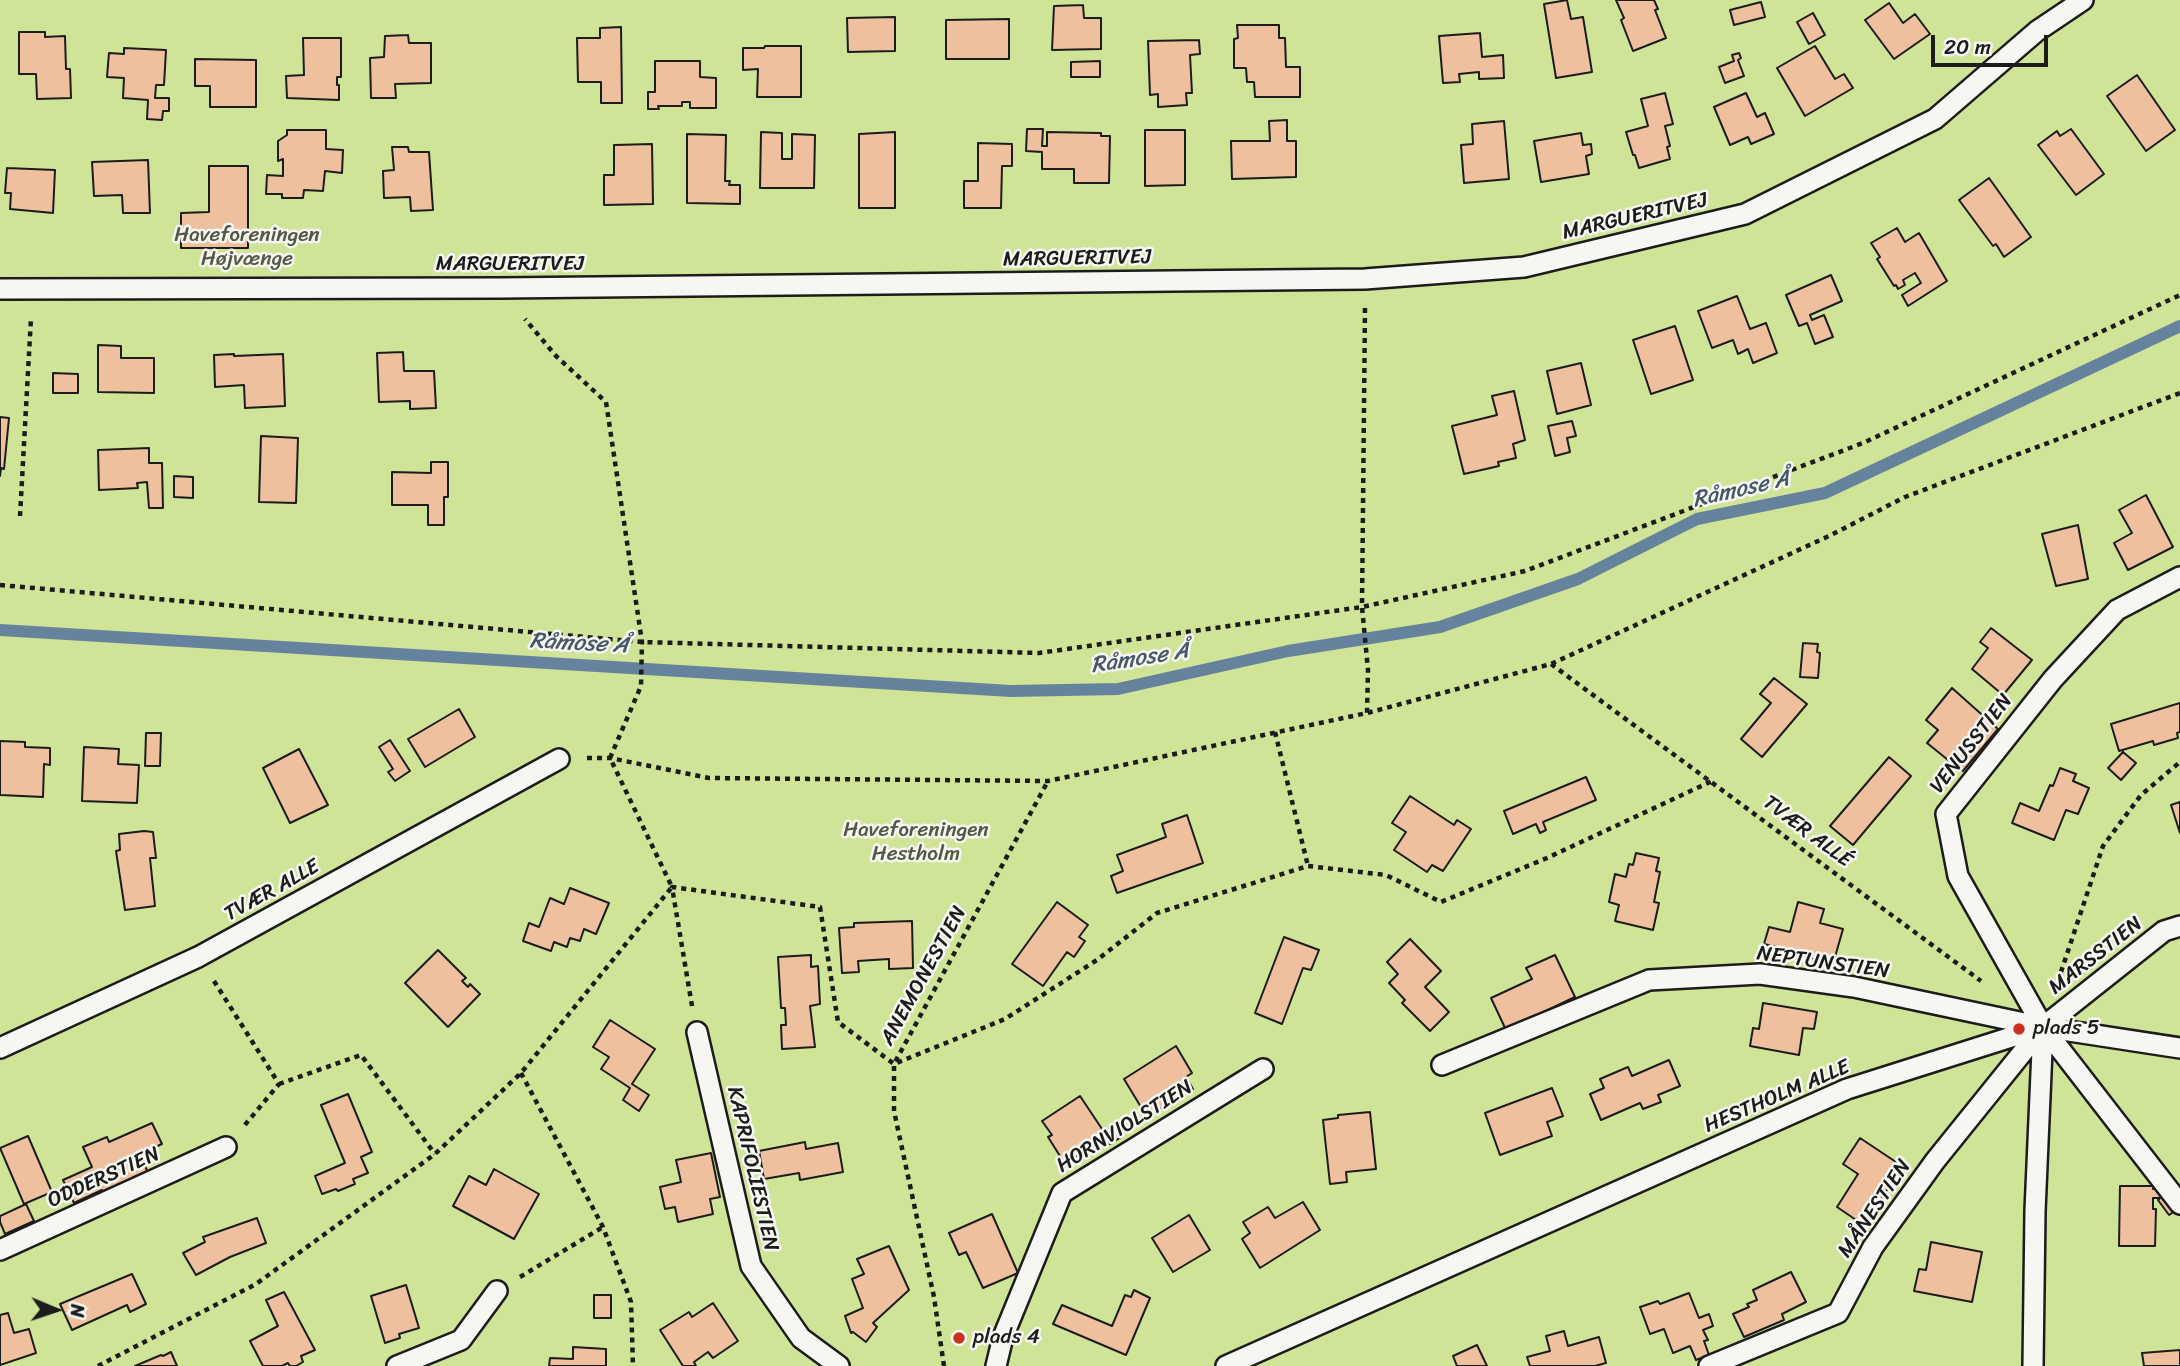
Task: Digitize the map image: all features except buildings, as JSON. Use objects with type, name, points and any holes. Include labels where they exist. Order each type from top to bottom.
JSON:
[{"type":"lane","name":"MARGUERITVEJ","points":[[0,289],[500,288],[1365,279],[1524,267],[1745,214],[1935,119],[2036,31],[2083,0]]},
{"type":"lane","name":"VENUSSTIEN","points":[[2043,1027],[1958,876],[1945,814],[2053,679],[2117,610],[2180,578]]},
{"type":"lane","name":"TVÆR ALLE","points":[[0,1048],[198,957],[559,759]]},
{"type":"lane","name":"MARSSTIEN","points":[[2043,1027],[2164,931],[2180,926]]},
{"type":"lane","name":"NEPTUNSTIEN","points":[[1442,1065],[1649,980],[1760,974],[1854,987],[2043,1027],[2180,1048]]},
{"type":"lane","points":[[2043,1027],[2180,1204]]},
{"type":"lane","points":[[2033,1366],[2035,1211],[2043,1027]]},
{"type":"lane","name":"HESTHOLM ALLE","points":[[1226,1366],[1847,1089],[2043,1027]]},
{"type":"lane","name":"MÅNESTIEN","points":[[1709,1366],[1838,1313],[1873,1247],[1935,1161],[2043,1027]]},
{"type":"lane","name":"KAPRIFOLIESTIEN","points":[[697,1032],[751,1266],[801,1338],[839,1366]]},
{"type":"lane","name":"HORNVIOLSTIEN","points":[[996,1366],[1003,1337],[1062,1193],[1263,1069]]},
{"type":"lane","name":"ODDERSTIEN","points":[[0,1250],[226,1147]]},
{"type":"lane","points":[[397,1366],[461,1340],[497,1291]]},
{"type":"path","points":[[1365,279],[1362,607],[1368,670],[1367,713]]},
{"type":"path","points":[[500,288],[556,356],[607,402],[642,642],[641,686],[610,758],[671,887],[697,1032]]},
{"type":"path","points":[[20,516],[33,289]]},
{"type":"path","points":[[0,585],[642,642],[1039,653],[1362,607],[1525,571],[1863,443],[2180,295]]},
{"type":"path","points":[[559,759],[610,758],[709,778],[1048,781],[1367,713],[1551,664],[1829,536],[1905,497],[2180,393]]},
{"type":"path","name":"TVÆR ALLÉ","points":[[1551,664],[1989,987]]},
{"type":"path","points":[[1275,732],[1308,866]]},
{"type":"path","points":[[2060,975],[2103,846],[2141,796],[2180,762]]},
{"type":"path","name":"ANEMONESTIEN","points":[[944,1366],[934,1297],[894,1111],[894,1064],[1048,781]]},
{"type":"path","points":[[671,887],[820,907],[838,1022],[894,1064],[1005,1019],[1097,960],[1157,912],[1308,866],[1386,875],[1441,902],[1547,858],[1712,781]]},
{"type":"path","points":[[98,1366],[256,1284],[435,1154],[522,1073],[671,887]]},
{"type":"path","points":[[198,957],[279,1084]]},
{"type":"path","points":[[226,1147],[279,1084],[361,1055],[435,1154]]},
{"type":"path","points":[[522,1073],[603,1227],[631,1302],[633,1366]]},
{"type":"path","points":[[497,1291],[603,1227]]},
{"type":"green space","name":"Haveforeningen Hestholm","points":[[0,0],[2180,0],[2180,1366],[0,1366]]},
{"type":"waterway","name":"Råmose Å","points":[[0,630],[1011,691],[1118,689],[1288,651],[1440,627],[1578,579],[1697,519],[1825,493],[2180,326]]},
{"type":"place","name":"plads 5","points":[[2019,1029]]},
{"type":"place","name":"plads 4","points":[[959,1338]]},
{"type":"park label","name":"Haveforeningen Højvænge","points":[[247,248]]}]
